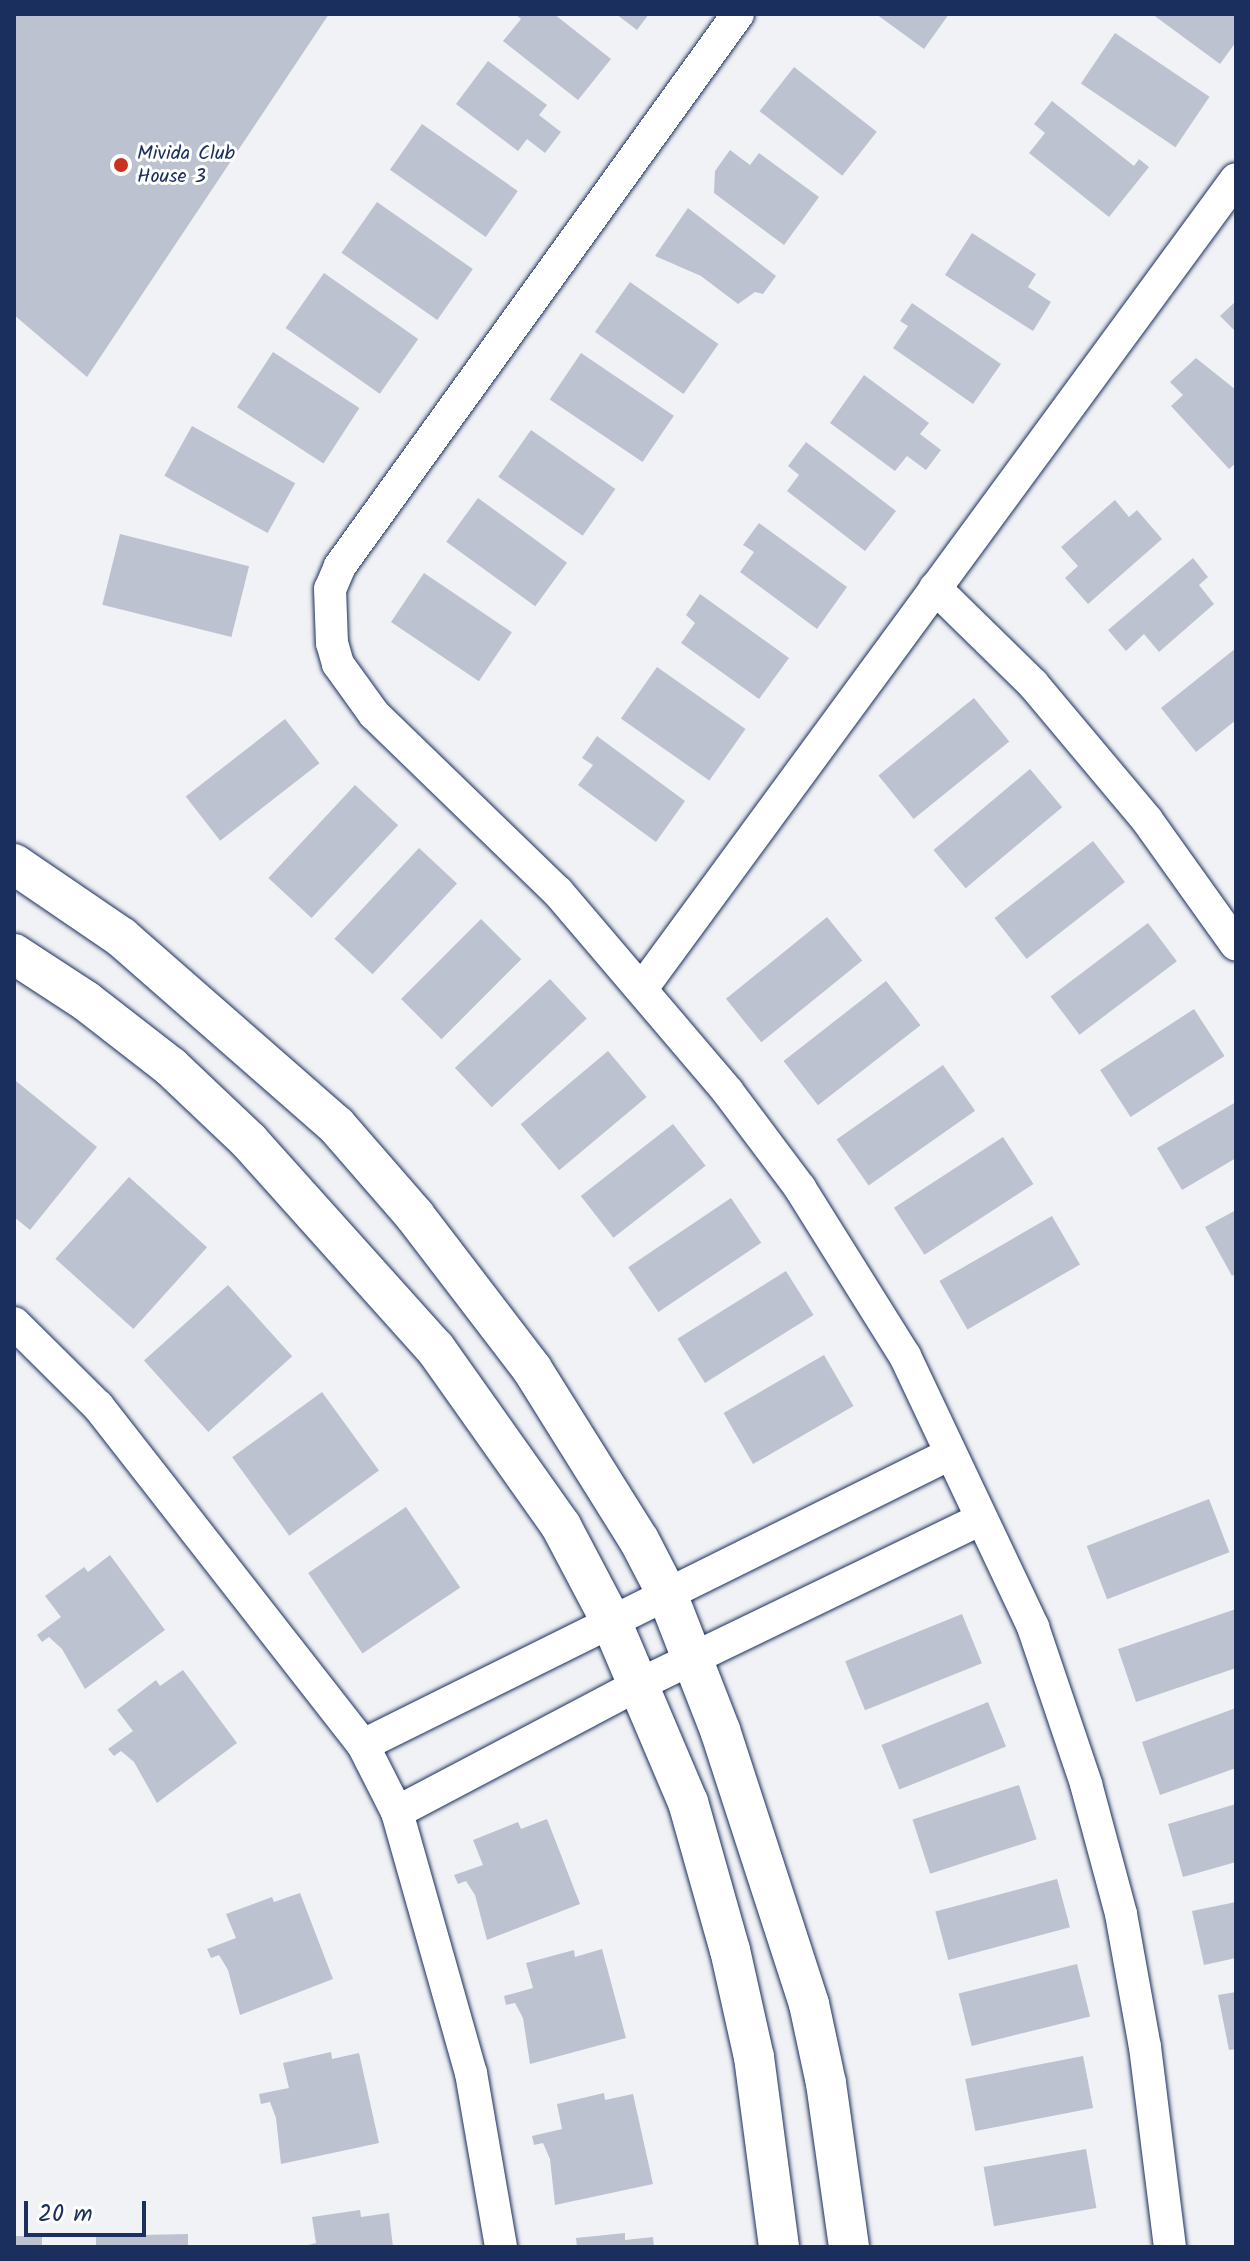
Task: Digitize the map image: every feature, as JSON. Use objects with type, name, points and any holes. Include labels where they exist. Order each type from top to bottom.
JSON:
[{"type":"street","points":[[738,14],[361,535],[330,589],[332,643],[338,664],[359,696],[558,892],[643,987],[800,1188],[905,1356],[1033,1627],[1086,1784],[1121,1914],[1145,2047],[1170,2247]]},
{"type":"street","points":[[643,987],[1236,179]]},
{"type":"street","points":[[935,588],[1033,684],[1147,820],[1236,945]]},
{"type":"street","points":[[14,864],[121,937],[336,1125],[415,1216],[532,1369],[639,1540],[667,1594],[694,1659],[809,2004],[831,2110],[849,2247]]},
{"type":"street","points":[[14,954],[86,1001],[171,1067],[335,1232],[497,1430],[561,1526],[611,1621],[688,1802],[730,1950],[754,2057],[779,2247]]},
{"type":"street","points":[[14,1323],[98,1406],[363,1745],[397,1812],[471,2073],[501,2247]]},
{"type":"street","points":[[363,1745],[950,1454]]},
{"type":"street","points":[[397,1812],[638,1685],[981,1519]]},
{"type":"building","name":"Mivida Club House 3","points":[[14,14],[329,14],[87,377],[14,315]]},
{"type":"building","points":[[515,14],[554,14],[611,59],[578,100],[503,41],[521,19]]},
{"type":"building","points":[[616,14],[649,14],[637,30]]},
{"type":"building","points":[[876,14],[949,14],[924,49]]},
{"type":"building","points":[[1152,14],[1236,14],[1236,42],[1220,64]]},
{"type":"building","points":[[1115,33],[1210,97],[1175,147],[1081,84]]},
{"type":"building","points":[[488,61],[547,105],[539,115],[561,132],[545,153],[527,139],[518,151],[456,104]]},
{"type":"building","points":[[794,67],[877,132],[842,176],[760,111]]},
{"type":"building","points":[[1052,101],[1134,166],[1139,159],[1149,167],[1109,217],[1029,153],[1045,133],[1034,124]]},
{"type":"building","points":[[422,124],[518,191],[486,237],[390,170]]},
{"type":"building","points":[[730,150],[750,165],[759,153],[819,197],[784,245],[714,193],[715,171]]},
{"type":"building","points":[[377,202],[473,269],[437,320],[341,253]]},
{"type":"building","points":[[688,208],[776,276],[763,294],[755,292],[738,304],[701,276],[655,256]]},
{"type":"building","points":[[972,233],[1036,274],[1028,287],[1051,302],[1033,331],[945,275]]},
{"type":"building","points":[[324,273],[418,339],[380,394],[286,328]]},
{"type":"building","points":[[630,282],[718,344],[683,394],[595,332]]},
{"type":"building","points":[[1236,301],[1236,332],[1220,316]]},
{"type":"building","points":[[912,303],[1001,364],[973,404],[893,348],[908,326],[900,321]]},
{"type":"building","points":[[273,352],[359,408],[323,463],[237,407]]},
{"type":"building","points":[[581,353],[674,416],[643,462],[550,399]]},
{"type":"building","points":[[1196,358],[1236,390],[1236,463],[1229,469],[1171,406],[1183,395],[1170,382]]},
{"type":"building","points":[[864,375],[929,423],[920,434],[941,450],[926,470],[907,456],[895,471],[830,423]]},
{"type":"building","points":[[192,426],[295,483],[268,533],[164,476]]},
{"type":"building","points":[[531,430],[615,489],[583,536],[498,477]]},
{"type":"building","points":[[806,442],[896,511],[865,551],[787,491],[799,475],[788,466]]},
{"type":"building","points":[[478,498],[567,563],[535,606],[446,542]]},
{"type":"building","points":[[1115,500],[1129,517],[1137,510],[1162,539],[1088,604],[1065,578],[1078,566],[1061,547]]},
{"type":"building","points":[[759,523],[847,587],[817,629],[740,572],[754,552],[743,545]]},
{"type":"building","points":[[120,534],[249,566],[231,637],[102,605]]},
{"type":"building","points":[[1193,558],[1208,577],[1199,585],[1214,604],[1159,652],[1144,634],[1126,651],[1108,630]]},
{"type":"building","points":[[424,573],[512,632],[479,681],[391,622]]},
{"type":"building","points":[[700,594],[789,658],[759,699],[681,643],[695,623],[686,615]]},
{"type":"building","points":[[1236,648],[1236,720],[1196,752],[1161,708]]},
{"type":"building","points":[[657,667],[745,729],[709,781],[621,719]]},
{"type":"building","points":[[974,698],[1009,742],[914,819],[878,775]]},
{"type":"building","points":[[285,719],[319,763],[220,841],[186,797]]},
{"type":"building","points":[[597,736],[685,801],[656,842],[578,785],[593,765],[582,758]]},
{"type":"building","points":[[1030,769],[1062,807],[966,888],[933,850]]},
{"type":"building","points":[[355,785],[398,825],[312,918],[268,878]]},
{"type":"building","points":[[1093,841],[1125,882],[1027,959],[994,918]]},
{"type":"building","points":[[419,848],[457,883],[372,974],[334,939]]},
{"type":"building","points":[[827,917],[862,961],[761,1042],[726,999]]},
{"type":"building","points":[[481,919],[521,959],[441,1039],[401,999]]},
{"type":"building","points":[[1148,923],[1177,961],[1079,1035],[1051,996]]},
{"type":"building","points":[[550,979],[587,1018],[492,1107],[455,1068]]},
{"type":"building","points":[[886,981],[920,1025],[818,1105],[784,1061]]},
{"type":"building","points":[[1194,1009],[1224,1056],[1131,1117],[1100,1070]]},
{"type":"building","points":[[608,1051],[647,1097],[559,1170],[521,1124]]},
{"type":"building","points":[[943,1065],[975,1111],[869,1185],[837,1140]]},
{"type":"building","points":[[16,1081],[97,1147],[30,1230],[14,1217]]},
{"type":"building","points":[[1236,1102],[1236,1158],[1182,1190],[1157,1148]]},
{"type":"building","points":[[673,1124],[706,1166],[613,1238],[581,1196]]},
{"type":"building","points":[[1003,1137],[1033,1184],[924,1255],[894,1208]]},
{"type":"building","points":[[129,1177],[207,1247],[133,1329],[55,1259]]},
{"type":"building","points":[[731,1198],[761,1243],[658,1312],[628,1267]]},
{"type":"building","points":[[1236,1210],[1236,1273],[1232,1276],[1205,1227]]},
{"type":"building","points":[[1052,1216],[1080,1264],[967,1329],[939,1281]]},
{"type":"building","points":[[786,1271],[814,1315],[705,1383],[677,1339]]},
{"type":"building","points":[[228,1285],[292,1356],[208,1432],[144,1361]]},
{"type":"building","points":[[824,1355],[853,1406],[753,1464],[724,1413]]},
{"type":"building","points":[[322,1392],[379,1470],[289,1536],[232,1457]]},
{"type":"building","points":[[1209,1499],[1229,1552],[1107,1599],[1087,1546]]},
{"type":"building","points":[[406,1507],[460,1587],[362,1653],[308,1573]]},
{"type":"building","points":[[110,1555],[165,1630],[85,1689],[62,1649],[49,1637],[42,1642],[37,1635],[61,1617],[45,1596],[84,1567],[88,1572]]},
{"type":"building","points":[[1236,1609],[1236,1668],[1136,1702],[1118,1649]]},
{"type":"building","points":[[962,1614],[982,1663],[865,1710],[845,1661]]},
{"type":"building","points":[[183,1670],[237,1743],[157,1803],[134,1762],[121,1751],[114,1756],[108,1749],[133,1731],[117,1710],[156,1680],[160,1686]]},
{"type":"building","points":[[988,1702],[1006,1747],[899,1790],[881,1745]]},
{"type":"building","points":[[1236,1708],[1236,1768],[1160,1795],[1142,1742]]},
{"type":"building","points":[[1019,1785],[1037,1839],[930,1874],[912,1820]]},
{"type":"building","points":[[1236,1804],[1236,1862],[1183,1877],[1168,1824]]},
{"type":"building","points":[[547,1819],[580,1904],[487,1940],[475,1895],[466,1881],[458,1884],[454,1875],[483,1865],[473,1840],[518,1822],[521,1829]]},
{"type":"building","points":[[1057,1879],[1070,1927],[948,1960],[935,1912]]},
{"type":"building","points":[[300,1893],[333,1979],[240,2015],[228,1970],[219,1955],[211,1958],[207,1949],[236,1938],[226,1914],[272,1897],[274,1902]]},
{"type":"building","points":[[1236,1902],[1236,1958],[1204,1965],[1192,1911]]},
{"type":"building","points":[[602,1949],[626,2038],[530,2064],[523,2018],[515,2003],[506,2005],[504,1996],[533,1988],[526,1963],[574,1950],[575,1957]]},
{"type":"building","points":[[1077,1964],[1090,2016],[972,2046],[959,1994]]},
{"type":"building","points":[[1236,1992],[1236,2049],[1229,2050],[1218,1995]]},
{"type":"building","points":[[331,2052],[332,2059],[359,2053],[379,2143],[281,2164],[276,2118],[270,2102],[261,2104],[259,2094],[289,2088],[283,2063]]},
{"type":"building","points":[[1083,2056],[1093,2108],[975,2131],[965,2079]]},
{"type":"building","points":[[604,2093],[605,2100],[633,2094],[653,2184],[555,2205],[550,2159],[543,2143],[534,2145],[532,2136],[562,2129],[557,2104]]},
{"type":"building","points":[[1086,2149],[1096,2208],[994,2226],[984,2167]]},
{"type":"building","points":[[360,2210],[361,2217],[389,2213],[393,2247],[300,2247],[316,2243],[312,2217]]},
{"type":"building","points":[[625,2233],[625,2240],[653,2237],[654,2247],[577,2247],[576,2238]]},
{"type":"building","points":[[188,2234],[188,2247],[96,2247],[96,2236]]},
{"type":"building","points":[[14,2236],[42,2236],[42,2247],[14,2247]]},
{"type":"place","name":"Mivida Club House 3","points":[[121,165]]}]
